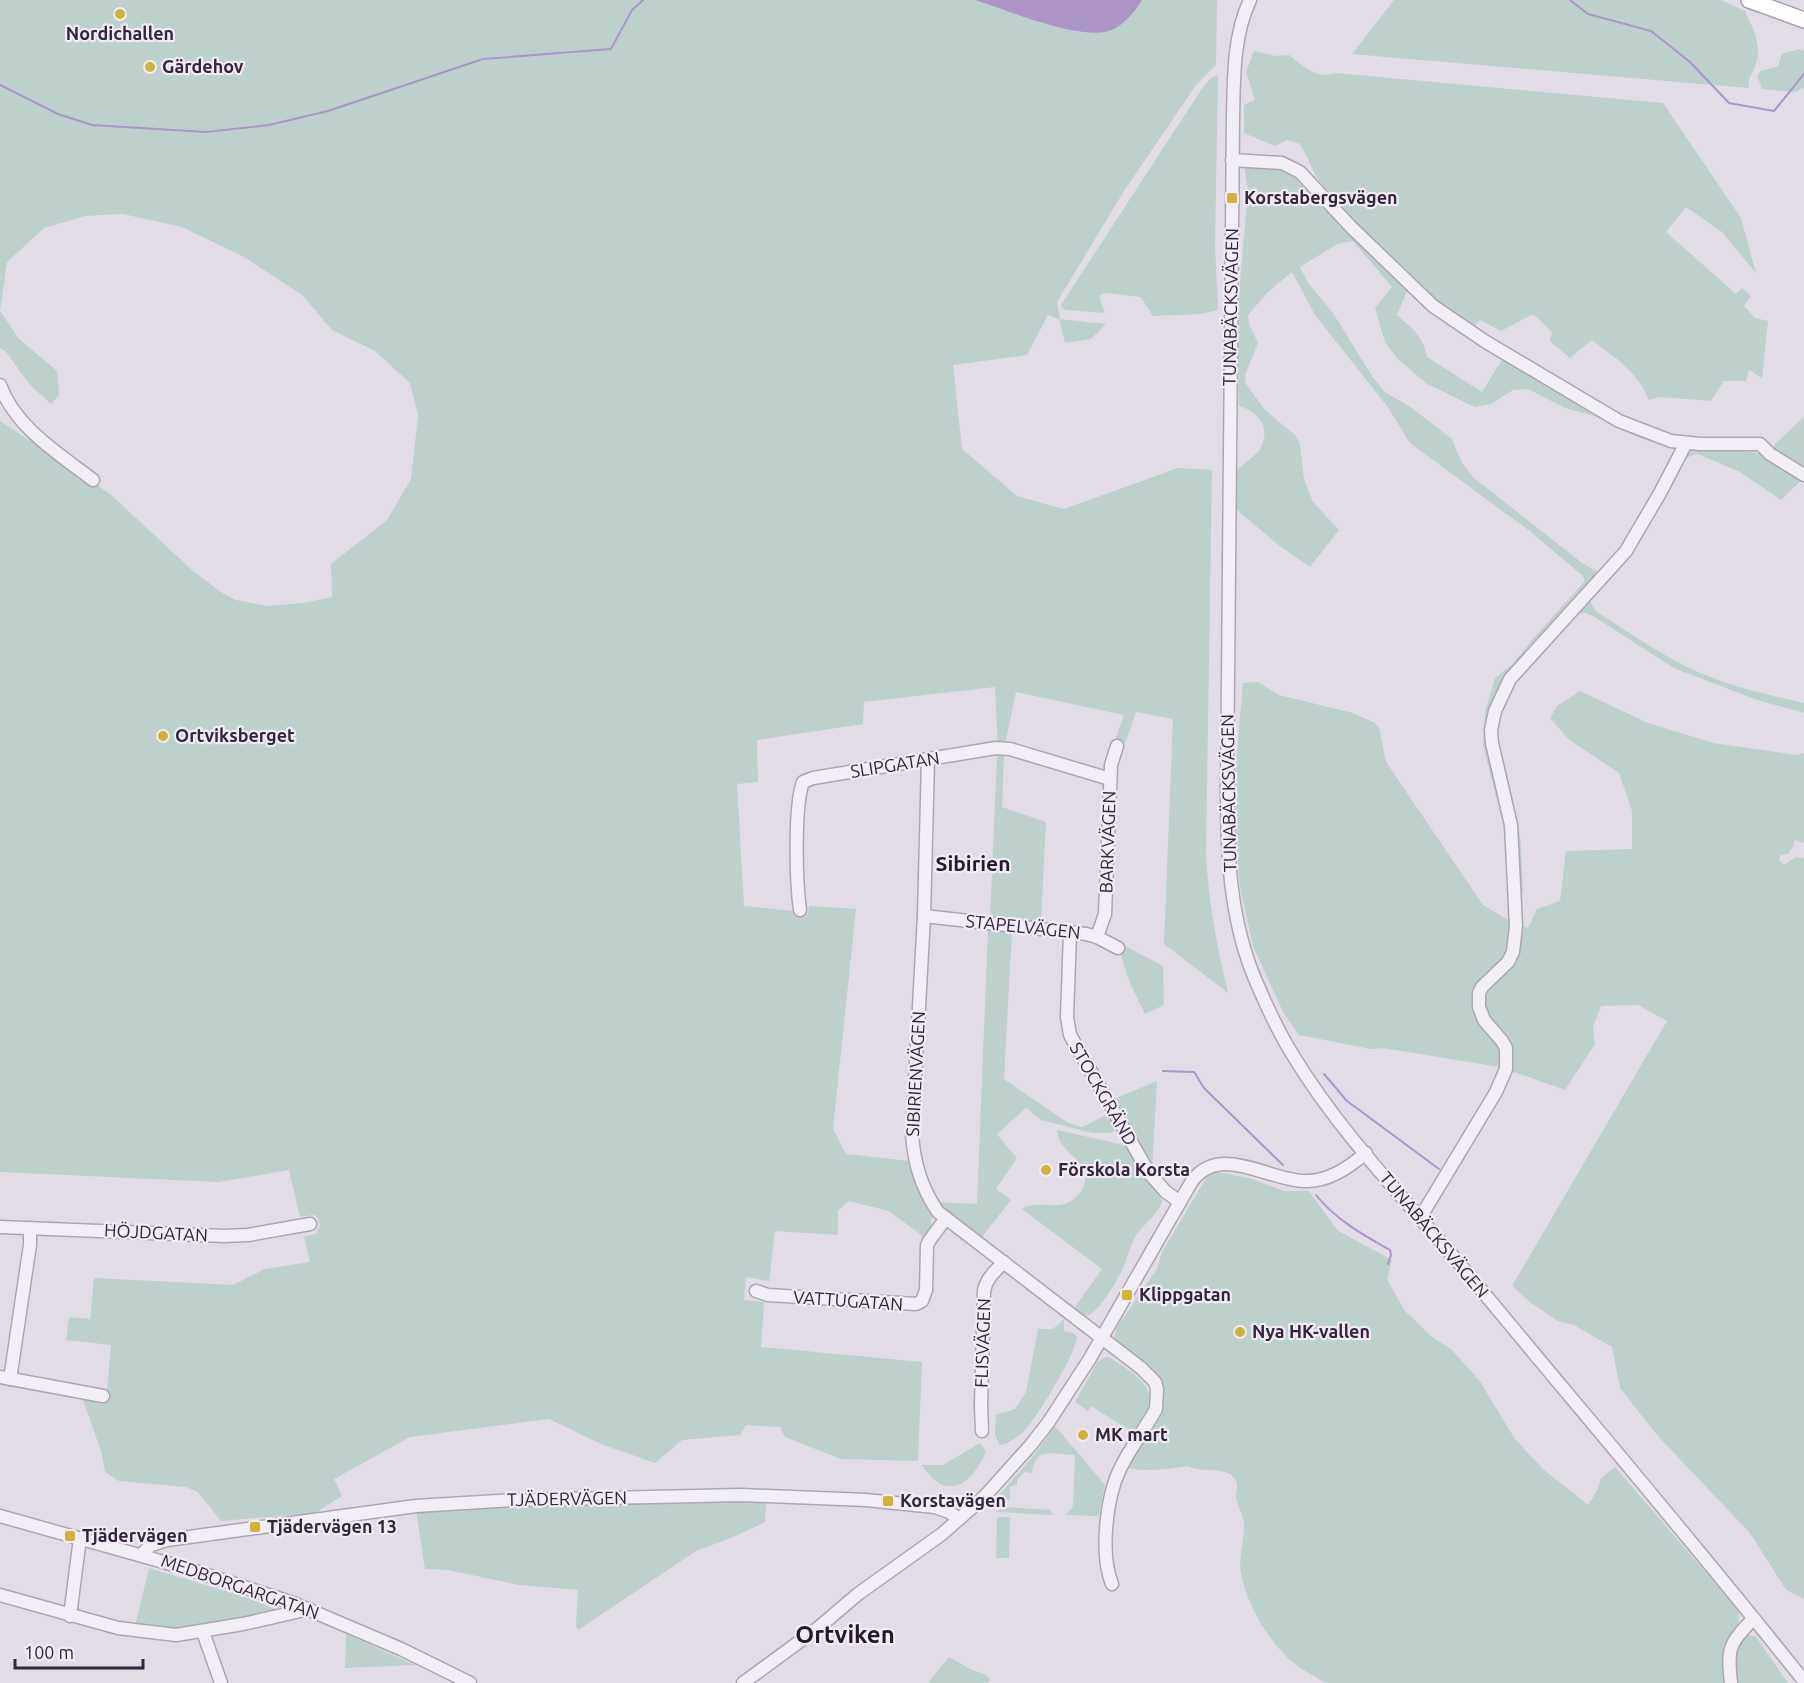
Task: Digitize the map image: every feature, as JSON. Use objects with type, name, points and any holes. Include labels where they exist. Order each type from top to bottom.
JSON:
[{"type":"main road","points":[[1749,0],[1804,20]]},
{"type":"main road","points":[[1762,0],[1804,14]]},
{"type":"street","name":"TUNABÄCKSVÄGEN","points":[[1250,0],[1239,33],[1235,63],[1232,160],[1227,834],[1233,896],[1240,932],[1254,976],[1277,1028],[1317,1091],[1804,1681]]},
{"type":"street","points":[[1232,160],[1282,163],[1300,171],[1406,281],[1442,312],[1486,342],[1619,421],[1658,437],[1686,443],[1760,444],[1770,454],[1804,475]]},
{"type":"street","points":[[0,385],[13,412],[33,434],[93,480]]},
{"type":"street","points":[[1420,1218],[1496,1092],[1506,1069],[1506,1048],[1484,1020],[1479,1007],[1479,993],[1482,987],[1508,962],[1516,926],[1511,825],[1492,743],[1491,730],[1495,711],[1510,680],[1565,616],[1626,551],[1651,510],[1686,443]]},
{"type":"street","name":"BARKVÄGEN","points":[[1097,937],[1105,914],[1111,765],[1117,746]]},
{"type":"street","name":"SLIPGATAN","points":[[800,909],[797,892],[799,813],[803,782],[813,778],[996,748],[1010,749],[1110,779]]},
{"type":"street","name":"SIBIRIENVÄGEN","points":[[928,760],[924,916],[912,1134],[917,1171],[929,1198],[946,1218],[1103,1337]]},
{"type":"street","name":"STAPELVÄGEN","points":[[924,916],[1097,937],[1118,948]]},
{"type":"street","name":"STOCKGRÄND","points":[[1070,933],[1067,1017],[1070,1035],[1149,1173],[1166,1192],[1180,1202]]},
{"type":"street","points":[[743,1683],[959,1519],[985,1496],[1030,1446],[1063,1400],[1103,1337],[1197,1174],[1211,1165],[1230,1163],[1269,1175],[1304,1181],[1331,1176],[1366,1153]]},
{"type":"street","name":"VATTUGATAN","points":[[756,1291],[768,1296],[916,1304],[922,1301],[926,1290],[929,1241],[946,1218]]},
{"type":"street","name":"HÖJDGATAN","points":[[0,1227],[240,1235],[310,1224]]},
{"type":"street","points":[[30,1228],[30,1245],[5,1378],[103,1396]]},
{"type":"street","name":"FLISVÄGEN","points":[[982,1431],[984,1291],[990,1276],[1004,1262]]},
{"type":"street","points":[[1103,1337],[1155,1382],[1158,1399],[1156,1409],[1119,1471],[1110,1498],[1106,1545],[1107,1572],[1112,1584]]},
{"type":"street","name":"TJÄDERVÄGEN","points":[[141,1555],[151,1545],[167,1540],[416,1506],[476,1501],[729,1496],[866,1500],[935,1507],[959,1519]]},
{"type":"street","name":"MEDBORGARGATAN","points":[[0,1516],[192,1570],[309,1609],[401,1649],[470,1683]]},
{"type":"street","points":[[70,1616],[80,1538]]},
{"type":"street","points":[[0,1595],[118,1628],[176,1635],[203,1632],[309,1609]]},
{"type":"street","points":[[1731,1683],[1728,1656],[1731,1645],[1753,1618]]},
{"type":"street","points":[[203,1632],[221,1683]]},
{"type":"shaded area","points":[[0,0],[975,0],[1055,26],[1126,20],[1142,0],[1217,0],[1216,65],[1196,85],[1124,191],[1057,302],[1060,319],[1106,324],[1091,339],[1065,343],[1059,319],[1048,315],[1027,355],[953,365],[962,449],[1017,496],[1064,509],[1178,468],[1212,470],[1206,852],[1214,923],[1228,993],[1164,944],[1173,719],[1136,712],[1124,746],[1114,743],[1124,715],[1016,692],[1005,745],[998,745],[995,687],[864,702],[863,724],[757,740],[758,782],[737,784],[744,906],[793,911],[795,916],[802,917],[808,914],[809,906],[856,909],[833,1129],[846,1154],[909,1161],[922,1195],[932,1211],[931,1226],[924,1237],[889,1211],[849,1201],[838,1211],[838,1235],[775,1231],[769,1281],[746,1277],[744,1300],[764,1302],[761,1347],[922,1362],[918,1461],[841,1459],[785,1437],[780,1427],[746,1425],[740,1435],[682,1440],[655,1463],[601,1444],[549,1419],[410,1437],[334,1479],[342,1496],[315,1513],[221,1521],[198,1492],[186,1487],[119,1481],[105,1472],[102,1454],[82,1397],[106,1401],[111,1345],[66,1340],[69,1317],[90,1319],[94,1278],[233,1285],[265,1269],[310,1262],[304,1236],[316,1234],[320,1226],[318,1218],[314,1215],[300,1217],[289,1170],[218,1182],[0,1172],[0,421],[110,494],[192,570],[221,592],[236,600],[267,606],[303,603],[332,597],[331,564],[387,520],[411,479],[418,415],[410,383],[375,351],[332,330],[302,295],[244,257],[182,227],[123,214],[85,216],[44,228],[7,262],[0,311]]},
{"type":"shaded area","points":[[975,0],[1142,0],[1119,26],[1109,31],[1095,33],[1061,28]]},
{"type":"shaded area","points":[[1394,0],[1721,0],[1745,11],[1756,38],[1757,59],[1749,79],[1749,88],[1352,54]]},
{"type":"shaded area","points":[[1799,49],[1804,51],[1804,88],[1794,92],[1762,89],[1757,76],[1761,71],[1778,66],[1782,54]]},
{"type":"shaded area","points":[[1254,51],[1275,56],[1289,55],[1306,68],[1322,75],[1336,73],[1663,103],[1741,218],[1756,273],[1722,232],[1686,207],[1666,232],[1736,294],[1742,288],[1751,296],[1744,306],[1755,318],[1768,321],[1762,378],[1749,370],[1746,381],[1724,381],[1711,401],[1660,397],[1649,400],[1632,373],[1592,340],[1570,358],[1550,341],[1552,332],[1533,314],[1501,331],[1480,320],[1472,329],[1431,297],[1356,225],[1322,185],[1300,144],[1287,140],[1275,146],[1244,133],[1244,105],[1255,100],[1246,72]]},
{"type":"shaded area","points":[[1218,75],[1215,245],[1218,310],[1202,314],[1153,316],[1141,297],[1104,293],[1099,296],[1105,313],[1065,310],[1061,305],[1201,90],[1211,78]]},
{"type":"shaded area","points":[[1244,165],[1284,168],[1296,174],[1408,289],[1397,315],[1420,338],[1427,357],[1482,392],[1503,358],[1665,445],[1640,438],[1594,416],[1565,408],[1528,389],[1513,390],[1491,404],[1475,407],[1427,384],[1397,358],[1385,342],[1375,308],[1392,287],[1353,241],[1339,243],[1300,267],[1308,283],[1333,313],[1372,376],[1385,392],[1409,406],[1452,439],[1462,463],[1474,478],[1582,563],[1598,572],[1612,558],[1590,586],[1535,642],[1507,677],[1488,743],[1490,761],[1507,823],[1512,921],[1528,928],[1537,909],[1560,901],[1566,851],[1632,849],[1632,811],[1619,773],[1568,739],[1550,718],[1557,706],[1580,691],[1648,723],[1713,743],[1798,755],[1804,753],[1804,843],[1795,840],[1788,854],[1780,855],[1779,860],[1784,865],[1796,857],[1804,858],[1804,1599],[1786,1590],[1750,1533],[1657,1435],[1620,1388],[1612,1347],[1574,1325],[1558,1321],[1531,1303],[1512,1286],[1667,1021],[1638,1005],[1601,1006],[1593,1027],[1595,1044],[1565,1090],[1500,1067],[1383,1048],[1371,1049],[1299,1035],[1283,1012],[1253,946],[1240,887],[1235,834],[1234,784],[1243,683],[1258,682],[1279,695],[1353,713],[1375,723],[1379,728],[1386,762],[1483,905],[1508,920],[1507,856],[1503,823],[1483,746],[1485,712],[1495,678],[1512,665],[1584,582],[1584,577],[1531,532],[1410,443],[1387,406],[1315,315],[1292,272],[1268,292],[1248,315],[1249,324],[1258,343],[1245,375],[1246,384],[1265,410],[1295,435],[1300,444],[1304,479],[1313,502],[1339,530],[1310,567],[1277,544],[1236,509],[1235,472],[1260,449],[1264,438],[1263,425],[1260,420],[1251,411],[1239,406],[1237,316],[1248,192]]},
{"type":"shaded area","points":[[0,311],[19,339],[57,371],[59,395],[51,404],[30,385],[6,352],[0,348]]},
{"type":"shaded area","points":[[1804,417],[1804,471],[1776,454],[1774,448],[1775,444]]},
{"type":"shaded area","points":[[1697,448],[1764,454],[1804,478],[1781,500],[1740,472],[1698,454],[1688,457],[1675,471],[1685,455]]},
{"type":"shaded area","points":[[1631,532],[1634,532],[1616,554]]},
{"type":"shaded area","points":[[1608,576],[1591,596],[1591,603],[1596,611],[1699,673],[1737,686],[1804,703],[1804,713],[1757,700],[1674,668],[1593,616],[1576,613],[1523,672],[1501,712],[1497,742],[1499,756],[1516,814],[1520,837],[1523,894],[1518,897],[1515,828],[1495,751],[1494,729],[1499,709],[1509,688],[1539,646]]},
{"type":"shaded area","points":[[997,756],[1004,756],[1002,807],[1046,822],[1041,923],[990,918]]},
{"type":"shaded area","points":[[988,929],[1012,931],[1004,1079],[1068,1123],[1082,1127],[1108,1114],[1114,1131],[1092,1133],[1041,1120],[1026,1108],[997,1134],[1017,1158],[996,1189],[1011,1200],[981,1238],[938,1202],[977,1204]]},
{"type":"shaded area","points":[[1125,946],[1163,966],[1164,1005],[1145,1014],[1130,983],[1121,956]]},
{"type":"shaded area","points":[[1157,1081],[1152,1170],[1112,1100]]},
{"type":"shaded area","points":[[1057,1130],[1124,1145],[1162,1200],[1155,1214],[1135,1238],[1123,1268],[1107,1295],[1087,1316],[1073,1310],[1102,1269],[1022,1209],[1036,1205],[1064,1204],[1081,1192],[1085,1182],[1083,1170],[1062,1144]]},
{"type":"shaded area","points":[[1216,1172],[1249,1178],[1284,1191],[1309,1191],[1338,1231],[1392,1260],[1387,1279],[1404,1310],[1432,1337],[1451,1349],[1479,1380],[1515,1439],[1543,1469],[1588,1505],[1597,1491],[1601,1478],[1615,1467],[1739,1611],[1738,1624],[1724,1650],[1725,1683],[1325,1683],[1288,1658],[1263,1627],[1243,1584],[1240,1560],[1244,1523],[1236,1498],[1235,1479],[1226,1472],[1188,1466],[1149,1470],[1126,1467],[1163,1409],[1162,1394],[1119,1347],[1114,1338],[1117,1327],[1157,1269],[1162,1252],[1208,1175]]},
{"type":"shaded area","points":[[1064,1319],[1064,1331],[1073,1333],[1077,1337],[1064,1368],[1027,1427],[1012,1440],[1000,1445],[995,1435],[996,1415],[1015,1409],[1026,1392],[1038,1329],[1053,1329]]},
{"type":"shaded area","points":[[1107,1357],[1140,1379],[1149,1393],[1148,1409],[1132,1432],[1091,1406],[1088,1411],[1075,1402],[1098,1361]]},
{"type":"shaded area","points":[[1055,1426],[1105,1485],[1099,1515],[1066,1515],[1073,1506],[1075,1455],[1052,1453],[1041,1455],[1034,1464],[1032,1473],[1024,1472],[1017,1480],[1017,1485],[1010,1487],[1010,1500],[999,1498],[999,1495],[1032,1458]]},
{"type":"shaded area","points":[[980,1443],[986,1452],[980,1464],[966,1481],[957,1485],[940,1484],[922,1465],[943,1465]]},
{"type":"shaded area","points":[[766,1501],[765,1522],[696,1551],[578,1630],[576,1626],[578,1590],[519,1585],[448,1570],[425,1569],[416,1510],[567,1503]]},
{"type":"shaded area","points":[[1004,1507],[1050,1510],[1053,1515],[997,1511]]},
{"type":"shaded area","points":[[997,1517],[1010,1517],[1009,1558],[996,1558]]},
{"type":"shaded area","points":[[149,1568],[245,1597],[281,1611],[230,1622],[174,1630],[135,1626]]},
{"type":"shaded area","points":[[346,1634],[415,1665],[345,1668]]},
{"type":"shaded area","points":[[1749,1635],[1756,1637],[1788,1683],[1736,1683],[1735,1656],[1743,1638]]},
{"type":"shaded area","points":[[949,1657],[984,1674],[991,1680],[987,1683],[928,1683]]},
{"type":"waterway","points":[[0,85],[58,114],[92,125],[206,132],[269,125],[328,111],[483,59],[611,49],[632,10],[643,0]]},
{"type":"waterway","points":[[1570,0],[1588,14],[1651,31],[1690,62],[1729,103],[1774,111],[1804,74]]},
{"type":"waterway","points":[[1163,1071],[1194,1072],[1204,1088],[1283,1165]]},
{"type":"waterway","points":[[1324,1074],[1347,1101],[1439,1169]]},
{"type":"waterway","points":[[1316,1195],[1341,1219],[1390,1250],[1388,1264]]},
{"type":"place","name":"Nordichallen","points":[[120,14]]},
{"type":"place","name":"Gärdehov","points":[[150,67]]},
{"type":"place","name":"Korstabergsvägen","points":[[1232,198]]},
{"type":"place","name":"Ortviksberget","points":[[163,736]]},
{"type":"place","name":"Förskola Korsta","points":[[1046,1170]]},
{"type":"place","name":"Klippgatan","points":[[1127,1295]]},
{"type":"place","name":"Nya HK-vallen","points":[[1240,1332]]},
{"type":"place","name":"MK mart","points":[[1083,1435]]},
{"type":"place","name":"Korstavägen","points":[[888,1501]]},
{"type":"place","name":"Tjädervägen 13","points":[[255,1527]]},
{"type":"place","name":"Tjädervägen","points":[[70,1536]]},
{"type":"district","name":"Sibirien","points":[[973,864]]},
{"type":"district","name":"Ortviken","points":[[845,1635]]}]
